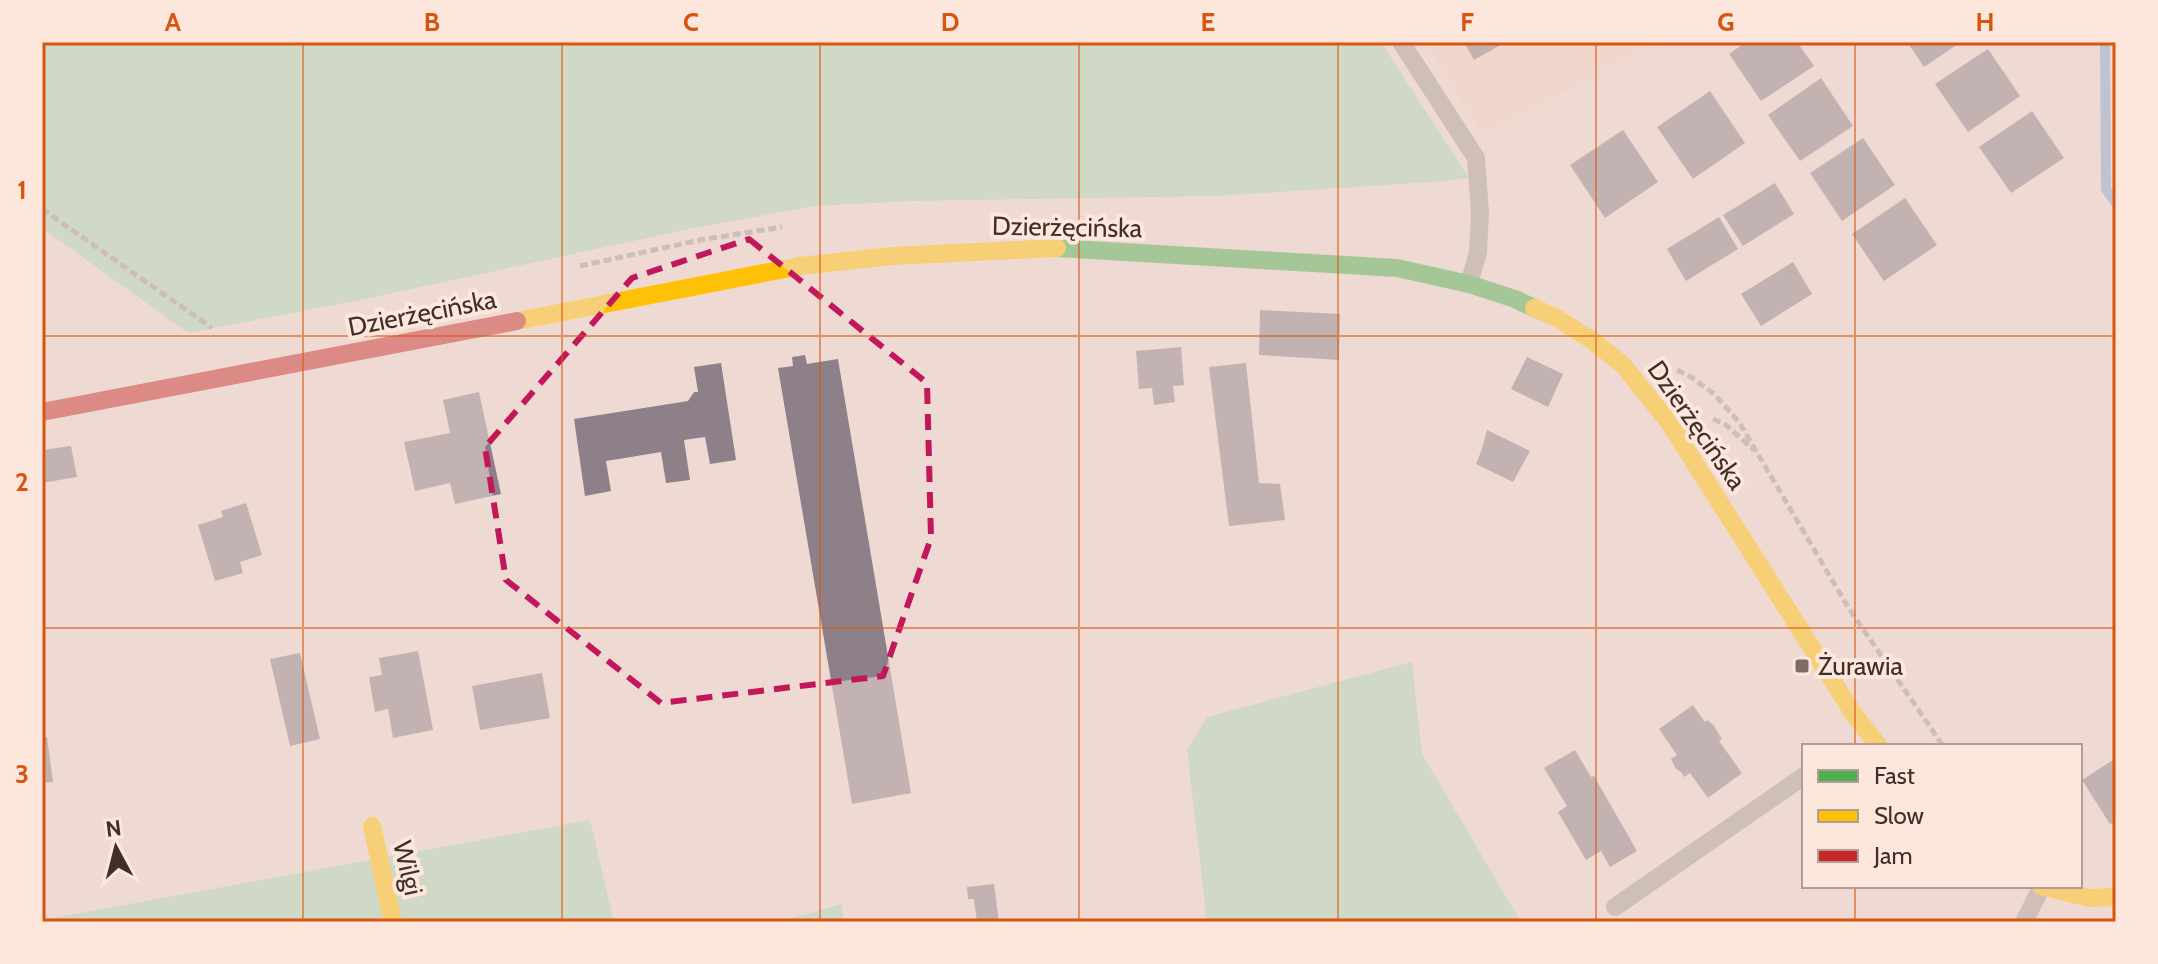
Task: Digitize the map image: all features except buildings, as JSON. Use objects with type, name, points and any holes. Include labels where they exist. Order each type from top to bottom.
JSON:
[{"type":"street","name":"Dzierżęcińska","points":[[42,412],[800,266],[892,256],[1063,248],[1397,268],[1469,284],[1515,299],[1557,318],[1623,365],[1670,424],[1868,739]]},
{"type":"street","name":"Wilgi","points":[[372,826],[393,922]]},
{"type":"street","points":[[2049,888],[2089,898],[2116,897]]},
{"type":"lane","points":[[1401,42],[1476,158],[1480,213],[1478,252],[1469,284]]},
{"type":"lane","points":[[1615,907],[1802,777]]},
{"type":"lane","points":[[2024,922],[2040,888]]},
{"type":"path","points":[[42,209],[212,328]]},
{"type":"path","points":[[1664,364],[1691,377],[1714,394],[1739,422],[1848,607],[1941,744]]},
{"type":"highlighted area","points":[[749,239],[927,383],[931,538],[883,676],[661,703],[506,580],[485,447],[632,278]]},
{"type":"shaded area","points":[[1425,42],[1660,42],[1482,135]]},
{"type":"green space","points":[[42,42],[1381,42],[1469,178],[1216,196],[913,201],[815,206],[689,229],[365,299],[188,333],[42,228]]},
{"type":"green space","points":[[1412,662],[1422,754],[1521,922],[1207,922],[1187,750],[1207,717]]},
{"type":"green space","points":[[590,820],[614,922],[42,922],[42,920]]},
{"type":"green space","points":[[841,904],[845,922],[778,922]]},
{"type":"waterway","points":[[2105,42],[2106,189],[2116,203]]},
{"type":"traffic: fast","points":[[1057,248],[1397,268],[1469,284],[1534,308]]},
{"type":"traffic: slow","points":[[517,321],[800,266],[892,256],[1057,248]]},
{"type":"traffic: slow","points":[[1534,308],[1557,318],[1593,341],[1623,365],[1670,424],[1855,716],[1877,744]]},
{"type":"traffic: slow","points":[[372,826],[393,922]]},
{"type":"traffic: slow","points":[[2049,888],[2089,898],[2116,897]]},
{"type":"traffic: jam","points":[[42,412],[517,321]]},
{"type":"place","name":"Żurawia","points":[[1802,666]]}]
